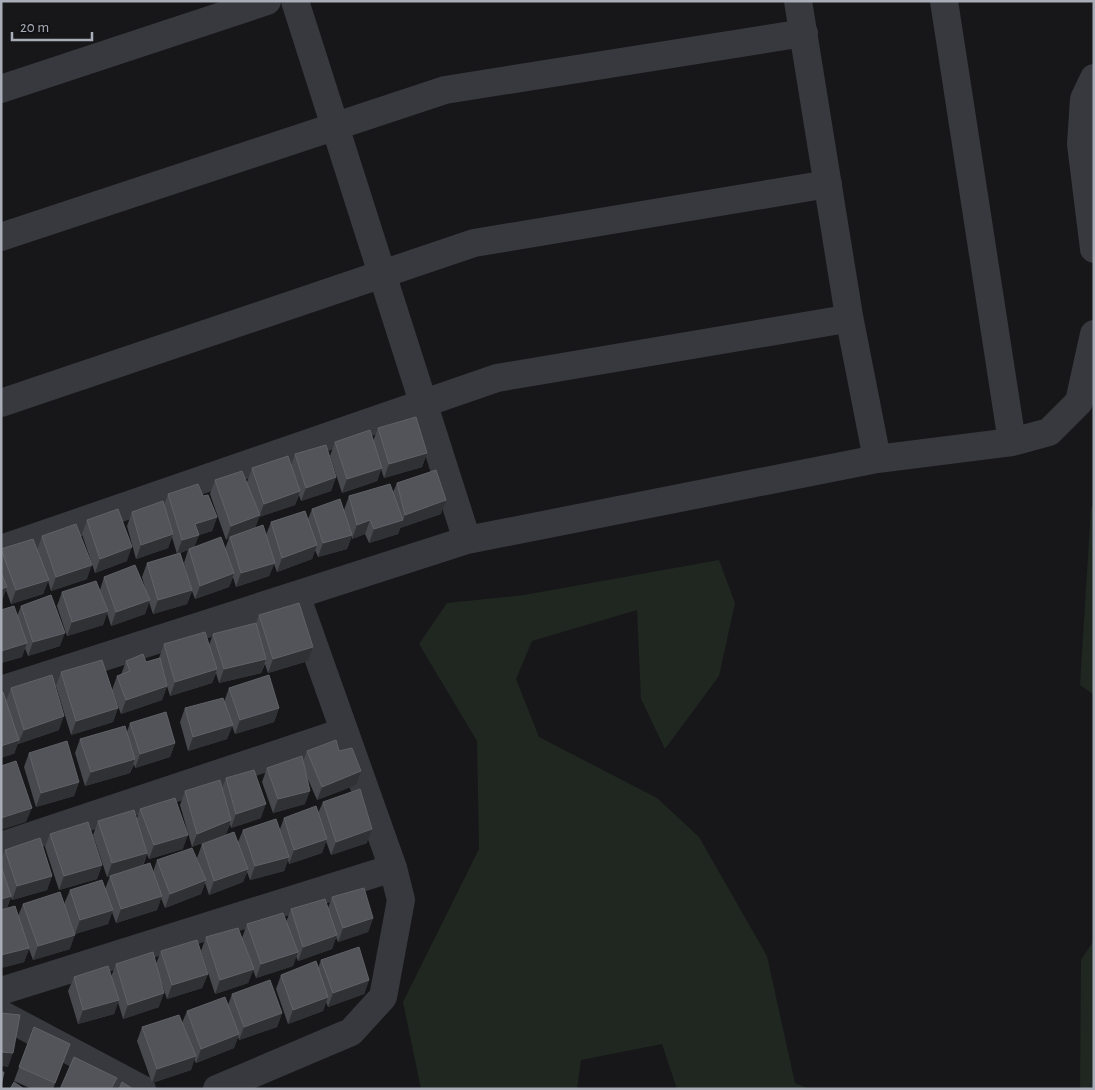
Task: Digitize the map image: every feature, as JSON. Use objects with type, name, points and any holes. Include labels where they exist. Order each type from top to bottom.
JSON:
[{"type":"street","points":[[1,89],[267,1]]},
{"type":"street","points":[[295,1],[466,540]]},
{"type":"street","points":[[798,1],[849,316],[877,459]]},
{"type":"street","points":[[944,1],[1012,442]]},
{"type":"street","points":[[1,237],[445,90],[804,33]]},
{"type":"street","points":[[1094,78],[1084,100],[1081,144],[1094,249]]},
{"type":"street","points":[[1,403],[474,243],[828,184]]},
{"type":"street","points":[[1,549],[497,378],[846,319],[849,316]]},
{"type":"street","points":[[1,690],[466,540],[877,459],[1012,442],[1049,432],[1079,402],[1094,334]]},
{"type":"street","points":[[218,1089],[351,1032],[383,997],[401,900],[393,868],[296,596]]},
{"type":"street","points":[[1,846],[343,732]]},
{"type":"street","points":[[1,991],[393,868]]},
{"type":"street","points":[[1,1014],[142,1089]]},
{"type":"shaded area","points":[[1094,505],[1094,695],[1080,685],[1091,508]]},
{"type":"shaded area","points":[[719,560],[735,603],[719,676],[665,749],[641,699],[637,610],[532,641],[516,679],[539,737],[657,798],[699,837],[767,956],[795,1083],[809,1089],[677,1089],[662,1044],[581,1060],[577,1089],[421,1089],[403,1002],[479,849],[477,741],[419,644],[447,603],[524,595]]},
{"type":"shaded area","points":[[1094,940],[1094,1089],[1080,1089],[1081,960]]},
{"type":"building","points":[[416,417],[427,453],[389,464],[378,428]]},
{"type":"building","points":[[370,430],[382,468],[347,479],[335,442]]},
{"type":"building","points":[[326,445],[336,477],[306,488],[295,454]]},
{"type":"building","points":[[288,456],[300,491],[264,504],[252,468]]},
{"type":"building","points":[[436,470],[446,500],[405,515],[397,483]]},
{"type":"building","points":[[242,471],[260,515],[231,526],[215,480]]},
{"type":"building","points":[[198,484],[203,496],[208,495],[217,517],[195,524],[199,535],[182,540],[168,494]]},
{"type":"building","points":[[390,484],[403,520],[374,529],[370,520],[357,525],[349,496]]},
{"type":"building","points":[[340,499],[352,535],[323,543],[312,509]]},
{"type":"building","points":[[163,501],[173,534],[141,545],[132,512]]},
{"type":"building","points":[[118,509],[132,547],[100,559],[87,520]]},
{"type":"building","points":[[305,511],[317,545],[282,558],[271,522]]},
{"type":"building","points":[[76,524],[92,565],[56,577],[42,536]]},
{"type":"building","points":[[263,525],[275,563],[241,573],[230,537]]},
{"type":"building","points":[[221,537],[234,573],[200,586],[189,549]]},
{"type":"building","points":[[33,539],[49,580],[16,590],[1,549]]},
{"type":"building","points":[[180,553],[192,590],[158,600],[147,563]]},
{"type":"building","points":[[135,565],[150,600],[116,612],[104,577]]},
{"type":"building","points":[[1,572],[7,587],[1,589]]},
{"type":"building","points":[[96,581],[108,611],[72,622],[62,592]]},
{"type":"building","points":[[51,595],[65,633],[33,642],[21,606]]},
{"type":"building","points":[[299,603],[313,647],[273,659],[259,615]]},
{"type":"building","points":[[14,606],[27,643],[1,651],[1,610]]},
{"type":"building","points":[[256,623],[266,659],[224,669],[213,634]]},
{"type":"building","points":[[205,632],[217,669],[175,682],[164,644]]},
{"type":"building","points":[[143,654],[146,662],[160,658],[167,686],[126,700],[117,676],[130,671],[126,661]]},
{"type":"building","points":[[102,660],[118,708],[76,721],[61,672]]},
{"type":"building","points":[[52,675],[64,716],[24,730],[11,688]]},
{"type":"building","points":[[269,675],[279,708],[240,720],[229,688]]},
{"type":"building","points":[[1,692],[3,692],[19,740],[1,746]]},
{"type":"building","points":[[223,698],[233,725],[193,737],[185,708]]},
{"type":"building","points":[[166,712],[175,743],[140,754],[130,723]]},
{"type":"building","points":[[125,726],[135,759],[91,772],[80,739]]},
{"type":"building","points":[[336,740],[339,751],[352,748],[361,771],[322,787],[307,751]]},
{"type":"building","points":[[67,741],[79,782],[41,793],[29,753]]},
{"type":"building","points":[[302,756],[310,791],[278,799],[267,768]]},
{"type":"building","points":[[16,761],[32,808],[1,818],[1,766]]},
{"type":"building","points":[[254,770],[266,804],[236,814],[226,778]]},
{"type":"building","points":[[220,780],[231,820],[197,834],[185,791]]},
{"type":"building","points":[[360,789],[372,829],[336,842],[323,802]]},
{"type":"building","points":[[175,798],[188,835],[154,845],[140,809]]},
{"type":"building","points":[[316,806],[327,839],[294,850],[284,818]]},
{"type":"building","points":[[134,810],[147,853],[112,863],[98,821]]},
{"type":"building","points":[[276,819],[289,857],[255,866],[243,830]]},
{"type":"building","points":[[88,822],[102,865],[64,876],[50,834]]},
{"type":"building","points":[[234,832],[248,869],[214,881],[202,844]]},
{"type":"building","points":[[40,838],[52,876],[17,886],[5,850]]},
{"type":"building","points":[[192,848],[206,880],[170,894],[157,860]]},
{"type":"building","points":[[150,863],[162,896],[121,909],[110,876]]},
{"type":"building","points":[[1,866],[11,896],[1,899]]},
{"type":"building","points":[[102,880],[113,910],[80,920],[70,890]]},
{"type":"building","points":[[364,888],[373,918],[343,928],[332,897]]},
{"type":"building","points":[[60,892],[75,935],[38,946],[23,904]]},
{"type":"building","points":[[325,899],[337,935],[303,947],[291,909]]},
{"type":"building","points":[[15,906],[29,948],[1,955],[1,910]]},
{"type":"building","points":[[283,913],[298,952],[261,964],[247,924]]},
{"type":"building","points":[[238,928],[254,969],[220,980],[206,937]]},
{"type":"building","points":[[197,940],[208,974],[172,985],[161,951]]},
{"type":"building","points":[[359,947],[369,980],[333,993],[321,960]]},
{"type":"building","points":[[153,952],[164,993],[128,1005],[116,964]]},
{"type":"building","points":[[316,961],[328,997],[293,1010],[281,975]]},
{"type":"building","points":[[108,966],[119,1000],[83,1010],[74,977]]},
{"type":"building","points":[[270,980],[282,1013],[244,1027],[232,994]]},
{"type":"building","points":[[225,997],[239,1034],[201,1049],[187,1011]]},
{"type":"building","points":[[1,1013],[20,1015],[13,1053],[1,1052]]},
{"type":"building","points":[[179,1015],[196,1056],[157,1069],[142,1027]]},
{"type":"building","points":[[34,1027],[70,1044],[55,1083],[19,1067]]},
{"type":"building","points":[[74,1057],[117,1078],[111,1089],[60,1089]]},
{"type":"building","points":[[1,1072],[4,1072],[1,1086]]},
{"type":"building","points":[[14,1082],[24,1089],[10,1089]]},
{"type":"building","points":[[122,1082],[133,1089],[119,1089]]}]
